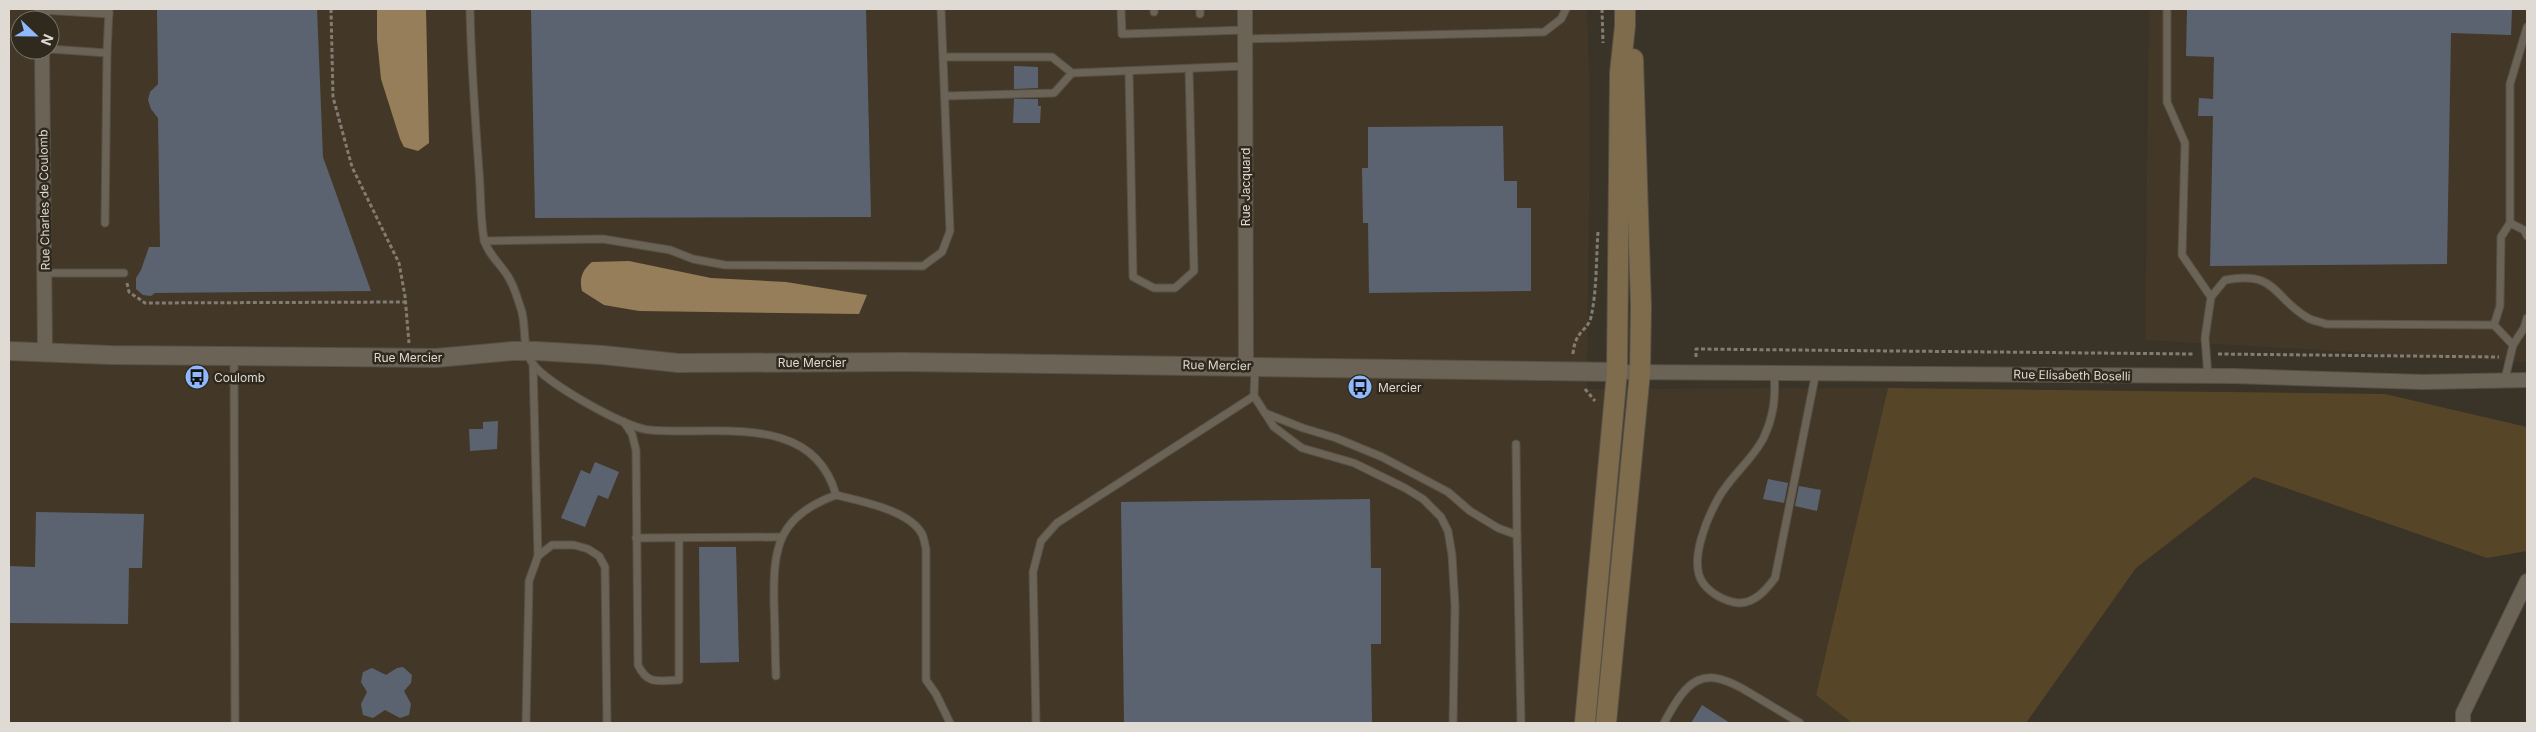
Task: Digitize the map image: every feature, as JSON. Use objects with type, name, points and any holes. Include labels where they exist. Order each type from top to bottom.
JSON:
[{"type":"main road","points":[[1585,723],[1617,372],[1620,73],[1625,17]]},
{"type":"main road","points":[[1606,723],[1640,372],[1641,306],[1637,139],[1632,56],[1625,17]]},
{"type":"street","name":"Rue Jacquard","points":[[1245,9],[1251,366]]},
{"type":"street","name":"Rue Charles de Coulomb","points":[[42,60],[45,350]]},
{"type":"street","name":"Rue Mercier","points":[[9,351],[45,350],[110,354],[408,358],[530,358],[604,355],[678,363],[904,362],[1617,372]]},
{"type":"street","name":"Rue Elisabeth Boselli","points":[[1617,372],[1696,371],[2208,376],[2423,382],[2527,380]]},
{"type":"street","points":[[2462,723],[2463,713],[2527,581]]},
{"type":"lane","points":[[470,9],[471,66],[484,241],[511,281],[522,312],[530,358],[538,556],[528,581],[526,723]]},
{"type":"lane","points":[[484,241],[603,239],[670,250],[693,259],[725,265],[923,266],[942,252],[950,231],[941,9]]},
{"type":"lane","points":[[1121,9],[1122,34],[1544,32],[1561,19],[1566,9]]},
{"type":"lane","points":[[2167,9],[2167,102],[2185,144],[2182,255],[2211,297]]},
{"type":"lane","points":[[60,12],[109,11],[105,223]]},
{"type":"lane","points":[[2494,325],[2500,306],[2501,237],[2510,223],[2510,84],[2527,26]]},
{"type":"lane","points":[[60,50],[107,53]]},
{"type":"lane","points":[[944,58],[1052,57],[1072,72],[1245,66]]},
{"type":"lane","points":[[1129,71],[1133,277],[1154,288],[1175,288],[1194,270],[1190,69]]},
{"type":"lane","points":[[945,96],[1054,94],[1072,72]]},
{"type":"lane","points":[[2510,223],[2524,230],[2527,236]]},
{"type":"lane","points":[[45,272],[124,273]]},
{"type":"lane","points":[[2208,376],[2205,338],[2211,297],[2225,280],[2244,276],[2265,281],[2308,319],[2326,324],[2494,325],[2513,345]]},
{"type":"lane","points":[[2505,380],[2513,345],[2524,328],[2527,318]]},
{"type":"lane","points":[[234,356],[234,723]]},
{"type":"lane","points":[[530,358],[569,393],[624,422],[648,430],[770,433],[791,440],[814,456],[832,480],[836,495]]},
{"type":"lane","points":[[1251,366],[1254,396],[1274,427],[1302,448],[1354,463],[1405,488],[1422,499],[1441,517],[1448,531],[1452,555],[1455,606],[1454,723]]},
{"type":"lane","points":[[1774,372],[1776,395],[1771,421],[1762,442],[1720,497],[1702,534],[1697,560],[1700,579],[1707,589],[1721,598],[1738,603],[1748,602],[1764,593],[1775,578],[1816,372]]},
{"type":"lane","points":[[1036,723],[1032,572],[1041,541],[1056,523],[1254,396]]},
{"type":"lane","points":[[1265,412],[1382,457],[1448,492],[1470,511],[1498,528],[1516,535]]},
{"type":"lane","points":[[624,422],[632,434],[636,450],[638,665],[643,676],[649,680],[679,680],[679,538]]},
{"type":"lane","points":[[1516,444],[1516,535],[1521,723]]},
{"type":"lane","points":[[776,676],[773,569],[777,546],[789,524],[814,503],[836,495],[866,502],[894,512],[922,534],[926,549],[926,680],[936,694],[950,723]]},
{"type":"lane","points":[[636,538],[782,537]]},
{"type":"lane","points":[[538,556],[552,545],[574,544],[588,549],[599,556],[606,567],[608,723]]},
{"type":"lane","points":[[1664,723],[1686,688],[1706,677],[1717,677],[1738,685],[1800,723]]},
{"type":"path","points":[[331,9],[333,97],[352,168],[399,263],[406,302],[408,358]]},
{"type":"path","points":[[124,273],[129,292],[145,303],[406,302]]},
{"type":"path","points":[[1696,371],[1696,349],[2510,357]]},
{"type":"shaded area","points":[[9,9],[1587,9],[1590,104],[1587,389],[1888,388],[1816,695],[1852,723],[9,723]]},
{"type":"shaded area","points":[[377,9],[426,9],[429,143],[418,151],[404,147],[381,79],[377,39]]},
{"type":"shaded area","points":[[2149,9],[2527,9],[2527,362],[2145,340]]},
{"type":"shaded area","points":[[629,261],[711,278],[786,282],[867,295],[859,314],[639,311],[604,305],[582,291],[582,275],[592,262]]},
{"type":"shaded area","points":[[1888,388],[2385,394],[2527,427],[2527,551],[2487,558],[2254,477],[2136,568],[2026,723],[1852,723],[1816,695]]},
{"type":"building","points":[[157,9],[317,9],[323,157],[371,291],[155,293],[151,296],[143,295],[136,289],[136,278],[141,270],[149,247],[160,247],[158,118],[151,109],[148,100],[150,92],[158,84]]},
{"type":"building","points":[[531,9],[866,9],[871,217],[535,218]]},
{"type":"building","points":[[2187,9],[2512,9],[2511,35],[2451,33],[2447,264],[2210,266],[2213,116],[2198,116],[2199,98],[2213,99],[2214,57],[2186,56]]},
{"type":"building","points":[[1014,66],[1038,67],[1038,88],[1014,89]]},
{"type":"building","points":[[1014,99],[1038,99],[1038,106],[1041,106],[1040,123],[1013,123]]},
{"type":"building","points":[[1503,126],[1504,181],[1517,181],[1517,208],[1531,208],[1531,291],[1369,293],[1368,223],[1363,223],[1362,168],[1368,168],[1368,127]]},
{"type":"building","points":[[498,421],[497,449],[470,451],[469,429],[483,429],[483,422]]},
{"type":"building","points":[[595,462],[619,472],[608,499],[598,495],[585,527],[561,518],[581,470],[590,474]]},
{"type":"building","points":[[1768,479],[1788,483],[1784,503],[1763,499]]},
{"type":"building","points":[[1799,486],[1821,490],[1817,511],[1795,506]]},
{"type":"building","points":[[1370,499],[1371,568],[1381,568],[1381,644],[1371,644],[1372,723],[1124,723],[1121,502]]},
{"type":"building","points":[[36,512],[144,514],[142,568],[129,568],[128,624],[9,623],[9,566],[35,567]]},
{"type":"building","points":[[699,547],[736,547],[739,662],[700,663]]},
{"type":"building","points":[[403,667],[412,675],[411,683],[404,691],[411,704],[409,715],[400,718],[385,710],[373,718],[363,715],[361,704],[367,692],[361,682],[363,672],[372,668],[386,675],[397,668]]},
{"type":"building","points":[[1702,705],[1730,723],[1691,723]]},
{"type":"place","name":"Coulomb","points":[[197,377]]},
{"type":"place","name":"Mercier","points":[[1360,387]]}]
